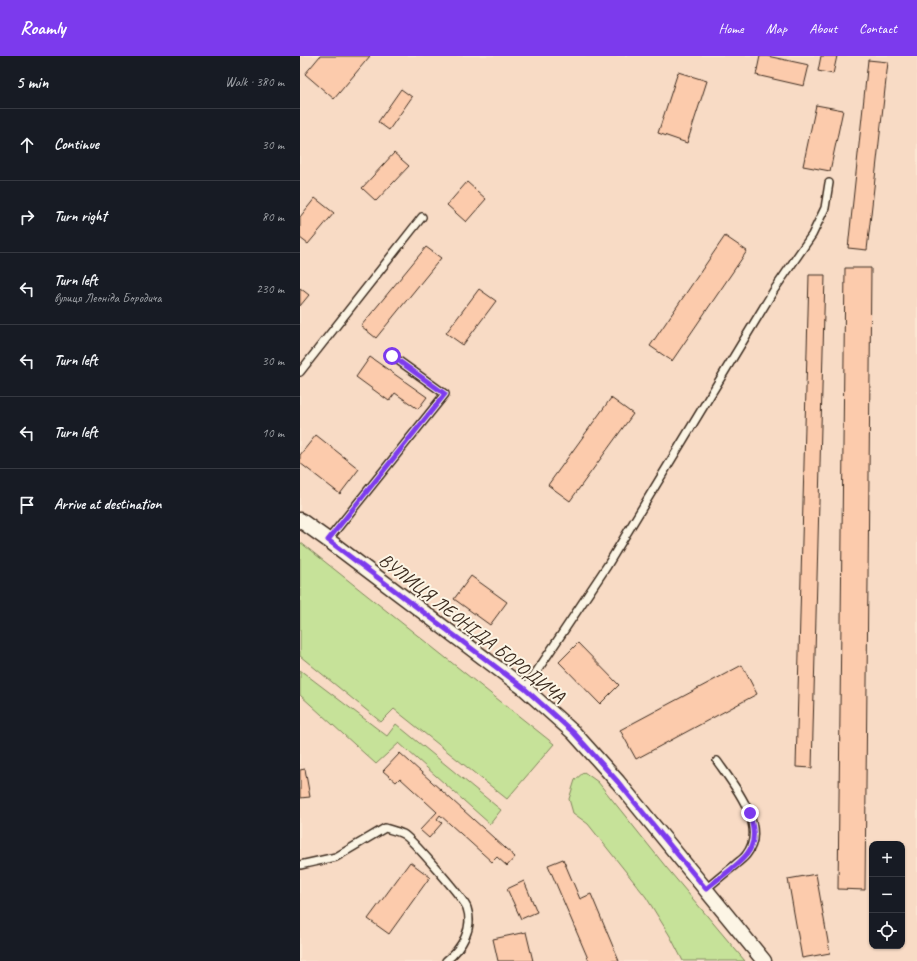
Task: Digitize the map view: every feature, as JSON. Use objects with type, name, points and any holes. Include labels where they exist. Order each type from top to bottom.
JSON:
[{"type":"street","name":"ВУЛИЦЯ ЛЕОНІДА БОРОДИЧА","points":[[300,520],[525,689],[574,733],[618,782],[764,961]]},
{"type":"lane","points":[[525,689],[607,566],[774,290],[812,235],[825,208],[829,183]]},
{"type":"lane","points":[[300,372],[422,217]]},
{"type":"lane","points":[[328,540],[445,394],[392,356]]},
{"type":"lane","points":[[706,889],[746,856],[752,846],[754,829],[750,813],[740,795],[717,761]]},
{"type":"lane","points":[[300,865],[336,857],[385,828],[404,834],[423,853],[467,906],[469,921],[466,937],[451,957],[446,961]]},
{"type":"shaded area","points":[[300,56],[917,56],[917,961],[300,961]]},
{"type":"green space","points":[[300,542],[554,744],[507,799],[394,709],[381,722],[300,656]]},
{"type":"green space","points":[[300,670],[387,736],[396,724],[501,810],[490,824],[399,743],[376,764],[300,695]]},
{"type":"green space","points":[[584,772],[598,782],[666,867],[745,961],[683,961],[670,936],[646,897],[588,824],[573,813],[569,799],[575,780]]},
{"type":"building","points":[[320,56],[370,56],[334,99],[305,74]]},
{"type":"building","points":[[760,56],[767,56],[809,65],[804,86],[756,75]]},
{"type":"building","points":[[821,56],[837,56],[833,74],[818,71]]},
{"type":"building","points":[[868,60],[888,62],[867,250],[848,248]]},
{"type":"building","points":[[678,72],[707,81],[687,143],[658,133]]},
{"type":"building","points":[[401,89],[412,97],[389,130],[378,122]]},
{"type":"building","points":[[816,105],[843,110],[830,171],[803,166]]},
{"type":"building","points":[[394,153],[409,166],[376,201],[362,188]]},
{"type":"building","points":[[467,182],[486,199],[466,222],[447,205]]},
{"type":"building","points":[[315,198],[334,213],[308,244],[300,238],[300,217]]},
{"type":"building","points":[[725,236],[747,251],[672,361],[650,346]]},
{"type":"building","points":[[426,247],[441,258],[376,338],[361,326]]},
{"type":"building","points":[[845,268],[871,268],[865,890],[838,889]]},
{"type":"building","points":[[809,275],[825,275],[812,768],[796,767]]},
{"type":"building","points":[[300,288],[309,295],[300,306]]},
{"type":"building","points":[[479,289],[496,301],[463,345],[446,333]]},
{"type":"building","points":[[370,357],[427,397],[418,409],[395,393],[389,401],[356,377]]},
{"type":"building","points":[[611,398],[633,414],[570,501],[548,485]]},
{"type":"building","points":[[316,435],[359,469],[340,494],[300,463],[300,455]]},
{"type":"building","points":[[471,576],[507,602],[490,625],[454,599]]},
{"type":"building","points":[[578,643],[619,685],[600,704],[559,662]]},
{"type":"building","points":[[742,665],[757,694],[636,759],[620,730]]},
{"type":"building","points":[[400,753],[515,857],[507,866],[497,857],[492,862],[440,815],[437,819],[442,823],[429,838],[420,830],[437,812],[400,778],[396,782],[383,771]]},
{"type":"building","points":[[305,769],[310,797],[300,798],[300,770]]},
{"type":"building","points":[[563,859],[580,899],[591,894],[619,961],[589,961],[548,865]]},
{"type":"building","points":[[410,862],[430,877],[389,934],[368,919]]},
{"type":"building","points":[[816,874],[830,953],[802,958],[788,879]]},
{"type":"building","points":[[524,881],[537,912],[521,919],[507,889]]},
{"type":"building","points":[[526,932],[533,961],[498,961],[493,939]]},
{"type":"route","points":[[392,356],[445,394],[328,540],[525,689],[574,733],[618,782],[706,889],[746,856],[752,846],[754,829],[750,813]]}]
